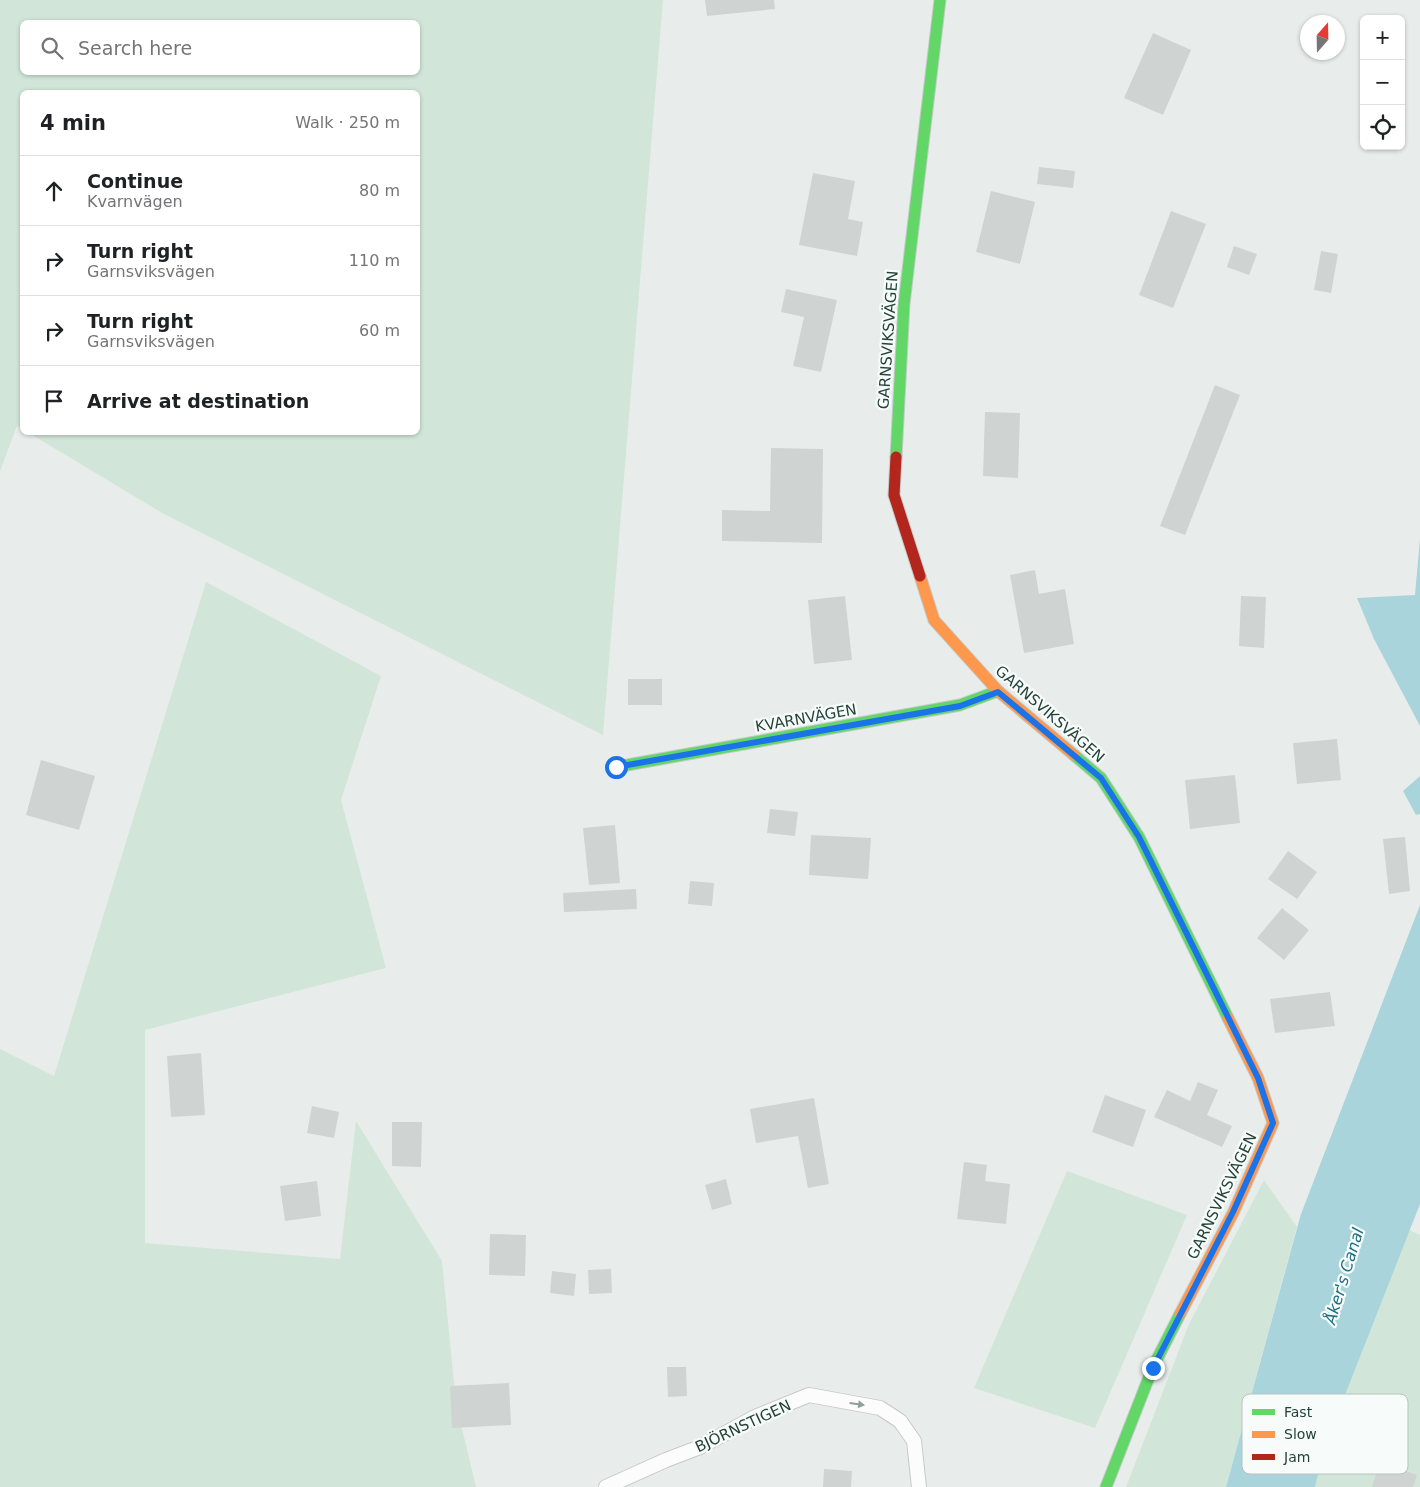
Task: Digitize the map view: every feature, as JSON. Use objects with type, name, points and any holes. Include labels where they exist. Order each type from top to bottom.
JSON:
[{"type":"street","name":"GARNSVIKSVÄGEN","points":[[940,0],[904,304],[894,494],[934,620],[998,692],[1101,778],[1139,837],[1258,1078],[1273,1123],[1233,1212],[1153,1368],[1106,1487]]},
{"type":"street","name":"KVARNVÄGEN","points":[[616,767],[960,706],[998,692]]},
{"type":"lane","name":"BJÖRNSTIGEN","points":[[606,1487],[700,1447],[755,1417],[809,1395],[880,1408],[900,1422],[914,1441],[919,1487]]},
{"type":"green space","points":[[0,0],[663,0],[603,735],[162,513],[32,435],[420,435],[420,90],[20,90],[20,428],[17,426],[0,471]]},
{"type":"green space","points":[[206,582],[381,676],[341,800],[386,968],[145,1030],[145,1243],[340,1259],[356,1121],[442,1261],[456,1403],[476,1487],[0,1487],[0,1049],[54,1076]]},
{"type":"green space","points":[[1067,1171],[1187,1215],[1095,1428],[974,1388]]},
{"type":"green space","points":[[1264,1180],[1297,1227],[1251,1394],[1242,1394],[1242,1428],[1226,1487],[1126,1487],[1189,1324]]},
{"type":"green space","points":[[1409,1230],[1420,1235],[1420,1487],[1315,1487],[1318,1474],[1408,1474],[1408,1394],[1345,1394]]},
{"type":"water","points":[[1420,539],[1420,726],[1374,639],[1357,598],[1415,595]]},
{"type":"water","points":[[1420,776],[1420,814],[1416,815],[1403,791]]},
{"type":"water","name":"Åker's Canal","points":[[1420,905],[1420,1204],[1345,1394],[1252,1394],[1301,1214]]},
{"type":"water","points":[[1242,1429],[1242,1474],[1318,1474],[1315,1487],[1226,1487]]},
{"type":"building","points":[[705,0],[774,0],[775,9],[707,16]]},
{"type":"building","points":[[1153,33],[1191,50],[1163,115],[1124,98]]},
{"type":"building","points":[[1039,167],[1075,171],[1073,188],[1037,184]]},
{"type":"building","points":[[813,173],[855,181],[848,219],[863,222],[857,256],[799,245]]},
{"type":"building","points":[[991,191],[1035,202],[1020,264],[976,252]]},
{"type":"building","points":[[1171,211],[1206,224],[1173,308],[1139,295]]},
{"type":"building","points":[[1234,246],[1257,254],[1249,275],[1227,267]]},
{"type":"building","points":[[1321,251],[1338,254],[1331,293],[1314,290]]},
{"type":"building","points":[[786,289],[837,300],[821,372],[793,366],[804,317],[781,312]]},
{"type":"building","points":[[1215,385],[1240,395],[1185,535],[1160,526]]},
{"type":"building","points":[[985,412],[1020,413],[1018,478],[983,476]]},
{"type":"building","points":[[771,448],[823,449],[822,543],[722,541],[722,510],[770,511]]},
{"type":"building","points":[[1035,570],[1039,594],[1065,589],[1074,644],[1024,653],[1010,575]]},
{"type":"building","points":[[845,596],[852,660],[814,664],[808,600]]},
{"type":"building","points":[[1241,596],[1266,597],[1264,648],[1239,646]]},
{"type":"building","points":[[628,679],[662,679],[662,705],[628,705]]},
{"type":"building","points":[[1337,739],[1341,780],[1297,784],[1293,743]]},
{"type":"building","points":[[41,760],[95,776],[79,830],[26,815]]},
{"type":"building","points":[[1235,775],[1240,823],[1190,829],[1185,780]]},
{"type":"building","points":[[770,809],[798,812],[795,836],[767,833]]},
{"type":"building","points":[[615,825],[620,883],[589,885],[583,828]]},
{"type":"building","points":[[811,835],[871,838],[868,879],[809,875]]},
{"type":"building","points":[[1405,837],[1410,891],[1389,894],[1383,839]]},
{"type":"building","points":[[1288,851],[1317,872],[1297,899],[1268,879]]},
{"type":"building","points":[[690,881],[714,883],[712,906],[688,904]]},
{"type":"building","points":[[636,889],[637,909],[564,912],[563,893]]},
{"type":"building","points":[[1282,908],[1309,930],[1284,960],[1257,938]]},
{"type":"building","points":[[1330,992],[1335,1026],[1275,1033],[1270,999]]},
{"type":"building","points":[[201,1053],[205,1115],[171,1117],[167,1056]]},
{"type":"building","points":[[1198,1082],[1218,1090],[1207,1115],[1232,1126],[1222,1147],[1154,1117],[1167,1090],[1190,1101]]},
{"type":"building","points":[[1105,1095],[1146,1110],[1133,1147],[1092,1132]]},
{"type":"building","points":[[814,1098],[829,1184],[808,1188],[798,1136],[756,1143],[750,1109]]},
{"type":"building","points":[[312,1106],[339,1112],[334,1138],[307,1133]]},
{"type":"building","points":[[392,1122],[422,1122],[421,1167],[392,1166]]},
{"type":"building","points":[[964,1162],[987,1165],[985,1181],[1010,1184],[1006,1224],[957,1219]]},
{"type":"building","points":[[726,1179],[732,1204],[712,1210],[705,1185]]},
{"type":"building","points":[[317,1181],[321,1216],[285,1221],[280,1186]]},
{"type":"building","points":[[490,1234],[526,1235],[525,1276],[489,1275]]},
{"type":"building","points":[[611,1269],[612,1293],[589,1294],[588,1270]]},
{"type":"building","points":[[552,1271],[576,1274],[574,1296],[550,1293]]},
{"type":"building","points":[[667,1367],[686,1367],[687,1396],[668,1397]]},
{"type":"building","points":[[509,1383],[511,1425],[452,1428],[450,1386]]},
{"type":"building","points":[[824,1469],[852,1471],[851,1487],[823,1487]]},
{"type":"building","points":[[1408,1472],[1417,1475],[1413,1487],[1372,1487],[1376,1474],[1408,1474]]},
{"type":"traffic: fast","points":[[896,457],[904,304],[940,0]]},
{"type":"traffic: fast","points":[[616,767],[960,705],[998,691]]},
{"type":"traffic: fast","points":[[1074,755],[1101,778],[1139,837],[1228,1018]]},
{"type":"traffic: fast","points":[[1106,1487],[1153,1367],[1180,1314]]},
{"type":"traffic: slow","points":[[920,576],[934,620],[998,691],[1074,755]]},
{"type":"traffic: slow","points":[[1180,1314],[1233,1213],[1273,1123],[1258,1078],[1228,1018]]},
{"type":"traffic: jam","points":[[896,457],[894,495],[920,576]]},
{"type":"route","points":[[616,767],[960,706],[998,692],[1101,778],[1139,837],[1258,1078],[1273,1123],[1233,1212],[1153,1368]]}]
